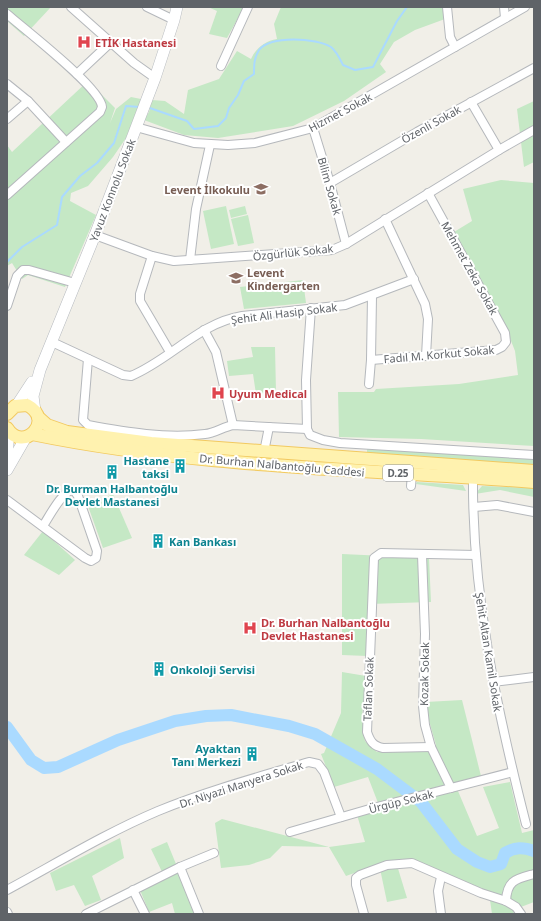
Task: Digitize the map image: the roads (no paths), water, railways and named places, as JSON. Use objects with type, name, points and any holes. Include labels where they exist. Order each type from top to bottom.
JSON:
[{"type":"main road","name":"D.25","points":[[11,408],[27,405],[37,414]]},
{"type":"main road","points":[[29,436],[38,427],[37,414]]},
{"type":"main road","name":"Dr. Burhan Nalbantoğlu Caddesi","points":[[37,414],[47,425],[67,432],[151,443],[534,471]]},
{"type":"main road","name":"D.25","points":[[8,430],[16,437],[29,436]]},
{"type":"main road","name":"Dr. Burhan Nalbantoğlu Caddesi","points":[[29,436],[151,454],[411,480],[473,477],[534,482]]},
{"type":"street","points":[[71,7],[110,43],[155,78]]},
{"type":"street","points":[[147,7],[174,20]]},
{"type":"street","name":"Yavuz Konnolu Sokak","points":[[11,408],[26,395],[40,370],[52,342],[155,78],[177,7]]},
{"type":"street","points":[[221,66],[248,7]]},
{"type":"street","points":[[447,7],[450,37],[455,47]]},
{"type":"street","points":[[504,7],[505,18]]},
{"type":"street","name":"Hizmet Sokak","points":[[136,127],[194,143],[210,144],[250,144],[313,128],[525,7]]},
{"type":"street","points":[[7,14],[77,74],[100,100],[102,107],[100,112],[7,195]]},
{"type":"street","points":[[77,74],[110,43]]},
{"type":"street","name":"Özenli Sokak","points":[[330,183],[471,102],[534,68]]},
{"type":"street","points":[[7,84],[28,101],[66,142]]},
{"type":"street","points":[[7,119],[28,101]]},
{"type":"street","points":[[471,102],[498,150]]},
{"type":"street","name":"Bilim Sokak","points":[[313,128],[330,183],[346,244]]},
{"type":"street","name":"Özgürlük Sokak","points":[[95,235],[152,256],[171,260],[190,260],[329,250],[346,244],[498,150],[534,130]]},
{"type":"street","points":[[190,260],[196,209],[210,144]]},
{"type":"street","name":"Mehmet Zeka Sokak","points":[[428,193],[505,333],[505,344]]},
{"type":"street","points":[[384,220],[414,279],[427,314],[426,356]]},
{"type":"street","points":[[152,256],[140,294],[140,301],[170,352]]},
{"type":"street","points":[[7,306],[17,276],[23,270],[28,270],[75,283]]},
{"type":"street","name":"Şehit Ali Hasip Sokak","points":[[52,342],[129,376],[204,330],[237,317],[345,305],[414,279]]},
{"type":"street","points":[[369,384],[372,296]]},
{"type":"street","points":[[311,308],[306,380],[307,429],[313,436],[333,442],[534,455]]},
{"type":"street","points":[[204,330],[216,352],[233,425]]},
{"type":"street","name":"Fadıl M. Korkut Sokak","points":[[371,360],[496,350],[505,344]]},
{"type":"street","points":[[88,359],[84,420],[86,424],[132,432],[180,435],[206,434],[225,426],[233,425],[307,429]]},
{"type":"street","name":"Yavuz Konnolu Sokak","points":[[37,414],[33,396],[40,370]]},
{"type":"street","points":[[264,452],[269,427]]},
{"type":"street","points":[[7,455],[8,430]]},
{"type":"street","points":[[7,470],[29,436]]},
{"type":"street","name":"Şehit Altan Kamil Sokak","points":[[473,477],[476,555],[481,613],[492,682],[526,824]]},
{"type":"street","points":[[7,500],[86,558],[93,560],[97,557],[97,551],[78,496],[74,490],[64,494],[43,526]]},
{"type":"street","points":[[474,508],[497,505],[534,512]]},
{"type":"street","name":"Taflan Sokak","points":[[431,747],[383,748],[376,746],[369,740],[367,732],[372,567],[374,558],[381,553],[476,555]]},
{"type":"street","name":"Kozak Sokak","points":[[422,555],[425,634],[423,706],[425,725],[431,747],[451,788]]},
{"type":"street","points":[[492,682],[534,677]]},
{"type":"street","name":"Dr. Niyazi Manyera Sokak","points":[[7,890],[114,832],[158,812],[230,785],[309,762],[318,764],[324,772],[341,817]]},
{"type":"street","name":"Ürgüp Sokak","points":[[290,832],[409,798],[423,796],[513,772]]},
{"type":"street","points":[[86,914],[180,867],[214,853]]},
{"type":"street","points":[[364,914],[356,885],[356,878],[360,874],[387,865],[412,863],[441,877],[506,901],[516,907],[521,914]]},
{"type":"street","points":[[180,867],[199,914]]},
{"type":"street","points":[[506,901],[506,891],[510,884],[517,878],[534,874]]},
{"type":"street","points":[[440,914],[438,891],[441,877]]},
{"type":"street","points":[[134,890],[145,914]]},
{"type":"waterway","points":[[147,107],[187,121],[194,129],[218,126],[226,118],[229,108],[238,95],[244,81],[254,74],[255,59],[259,50],[265,45],[283,40],[305,40],[324,44],[333,49],[343,65],[355,70],[373,67],[397,21],[407,7]]},
{"type":"waterway","points":[[7,262],[22,247],[57,225],[62,197],[80,176],[97,163],[114,143],[126,106],[140,107]]},
{"type":"waterway","points":[[7,727],[31,760],[44,768],[58,767],[118,740],[175,721],[206,716],[231,715],[289,726],[315,734],[377,769],[421,802],[457,849],[477,862],[490,867],[501,864],[505,853],[512,850],[523,848],[534,851]]},
{"type":"place","name":"ETİK Hastanesi","points":[[84,42]]},
{"type":"place","name":"Levent İlkokulu","points":[[261,189]]},
{"type":"place","name":"Levent Kindergarten","points":[[236,278]]},
{"type":"place","name":"Uyum Medical","points":[[218,393]]},
{"type":"place","name":"Hastane taksi","points":[[180,466]]},
{"type":"place","name":"Dr. Burman Halbantoğlu Devlet Mastanesi","points":[[112,472]]},
{"type":"place","name":"Kan Bankası","points":[[158,541]]},
{"type":"place","name":"Dr. Burhan Nalbantoğlu Devlet Hastanesi","points":[[250,628]]},
{"type":"place","name":"Onkoloji Servisi","points":[[159,669]]},
{"type":"place","name":"Ayaktan Tanı Merkezi","points":[[252,754]]}]
